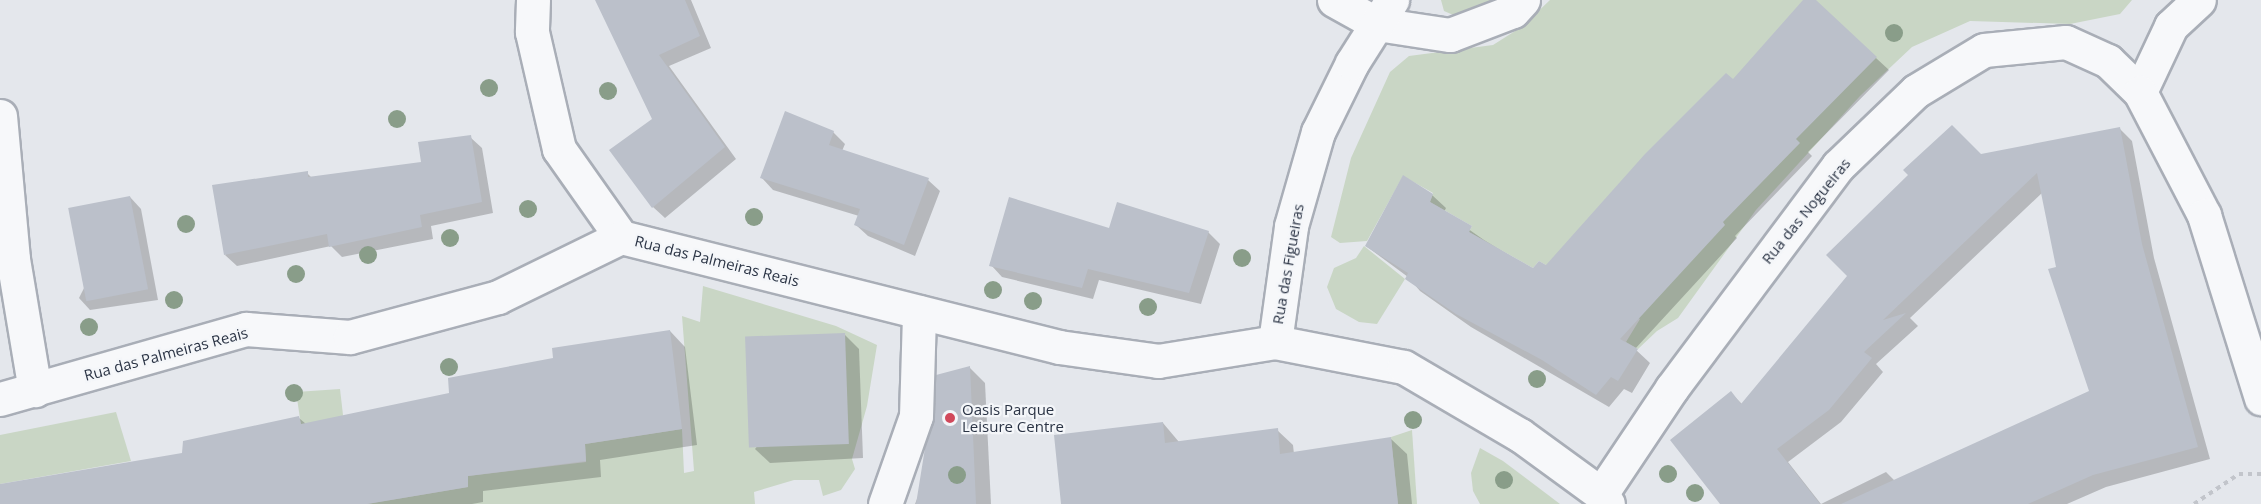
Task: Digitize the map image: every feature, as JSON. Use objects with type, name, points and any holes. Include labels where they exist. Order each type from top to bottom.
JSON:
[{"type":"street","points":[[533,0],[532,32],[559,149],[621,237]]},
{"type":"street","points":[[1334,0],[1385,12],[1450,34],[1513,11],[1523,0]]},
{"type":"street","points":[[2140,92],[2171,26],[2199,0]]},
{"type":"street","name":"Rua das Figueiras","points":[[1275,342],[1291,226],[1318,132],[1385,12]]},
{"type":"street","name":"Rua das Nogueiras","points":[[1604,499],[1679,378],[1831,175],[1916,91],[1984,50],[2066,42],[2108,61],[2140,92],[2204,215],[2261,398]]},
{"type":"street","points":[[0,116],[14,259],[35,390]]},
{"type":"street","name":"Rua das Palmeiras Reais","points":[[0,399],[246,329],[350,337],[498,297],[621,237],[1059,347],[1158,361],[1275,342],[1404,367],[1520,435],[1604,499]]},
{"type":"street","points":[[885,504],[916,416],[919,312]]},
{"type":"path","points":[[2194,504],[2239,474],[2261,474]]},
{"type":"green space","points":[[1441,0],[1494,0],[1477,12],[1458,17],[1444,11]]},
{"type":"green space","points":[[1550,0],[2132,0],[2120,14],[2070,24],[1970,21],[1912,47],[1860,96],[1756,210],[1678,318],[1657,331],[1638,349],[1626,342],[1640,319],[1539,261],[1533,268],[1469,232],[1472,226],[1430,202],[1433,193],[1403,176],[1367,241],[1340,243],[1331,237],[1351,158],[1390,72],[1409,56],[1493,45],[1523,26]]},
{"type":"green space","points":[[1364,246],[1405,279],[1377,324],[1359,322],[1336,309],[1327,287],[1334,268],[1356,258]]},
{"type":"green space","points":[[703,286],[836,326],[877,345],[867,406],[852,459],[855,469],[841,490],[823,496],[819,480],[794,480],[754,492],[755,504],[367,504],[468,487],[468,476],[586,462],[585,444],[682,429],[684,473],[694,471],[682,316],[700,322]]},
{"type":"green space","points":[[340,389],[343,415],[313,504],[296,392]]},
{"type":"green space","points":[[116,412],[131,461],[0,484],[0,435]]},
{"type":"green space","points":[[1412,430],[1417,504],[1398,504],[1391,437]]},
{"type":"green space","points":[[1480,448],[1503,461],[1560,504],[1480,504],[1473,491],[1471,473]]},
{"type":"building","points":[[595,0],[685,0],[700,36],[659,55],[725,147],[652,208],[609,150],[652,119]]},
{"type":"building","points":[[1803,0],[1816,0],[1877,57],[1796,139],[1800,143],[1723,222],[1725,225],[1620,339],[1638,349],[1618,381],[1611,377],[1596,395],[1542,360],[1456,314],[1405,279],[1408,273],[1365,246],[1403,175],[1433,194],[1430,202],[1472,226],[1469,232],[1533,268],[1539,261],[1546,265],[1645,154],[1726,73],[1733,79]]},
{"type":"building","points":[[785,111],[834,131],[829,145],[929,178],[904,245],[854,225],[860,209],[760,178]]},
{"type":"building","points":[[1952,125],[1981,154],[2120,127],[2142,244],[2198,447],[2093,475],[2028,504],[1841,504],[2089,391],[2048,269],[2056,267],[2037,173],[1883,320],[1906,313],[1864,352],[1872,358],[1829,410],[1777,449],[1820,504],[1720,504],[1670,440],[1731,391],[1741,404],[1847,276],[1826,255],[1908,175],[1903,170]]},
{"type":"building","points":[[471,135],[482,202],[420,215],[422,227],[329,247],[327,234],[224,255],[212,185],[308,171],[308,177],[421,162],[418,142]]},
{"type":"building","points":[[130,196],[148,289],[86,301],[68,208]]},
{"type":"building","points":[[1009,197],[1109,228],[1117,202],[1209,231],[1189,293],[1088,269],[1082,288],[989,266]]},
{"type":"building","points":[[670,330],[682,429],[585,444],[586,461],[468,476],[468,487],[367,504],[0,504],[0,484],[182,453],[183,441],[299,416],[301,424],[449,393],[448,378],[553,358],[552,348]]},
{"type":"building","points":[[845,333],[849,444],[749,447],[745,336]]},
{"type":"building","name":"Oasis Parque Leisure Centre","points":[[970,366],[976,504],[916,504],[925,448],[935,417],[936,375]]},
{"type":"building","points":[[1163,422],[1165,443],[1278,428],[1280,454],[1391,437],[1398,504],[1061,504],[1054,435]]},
{"type":"place","name":"Oasis Parque Leisure Centre","points":[[950,418]]}]
